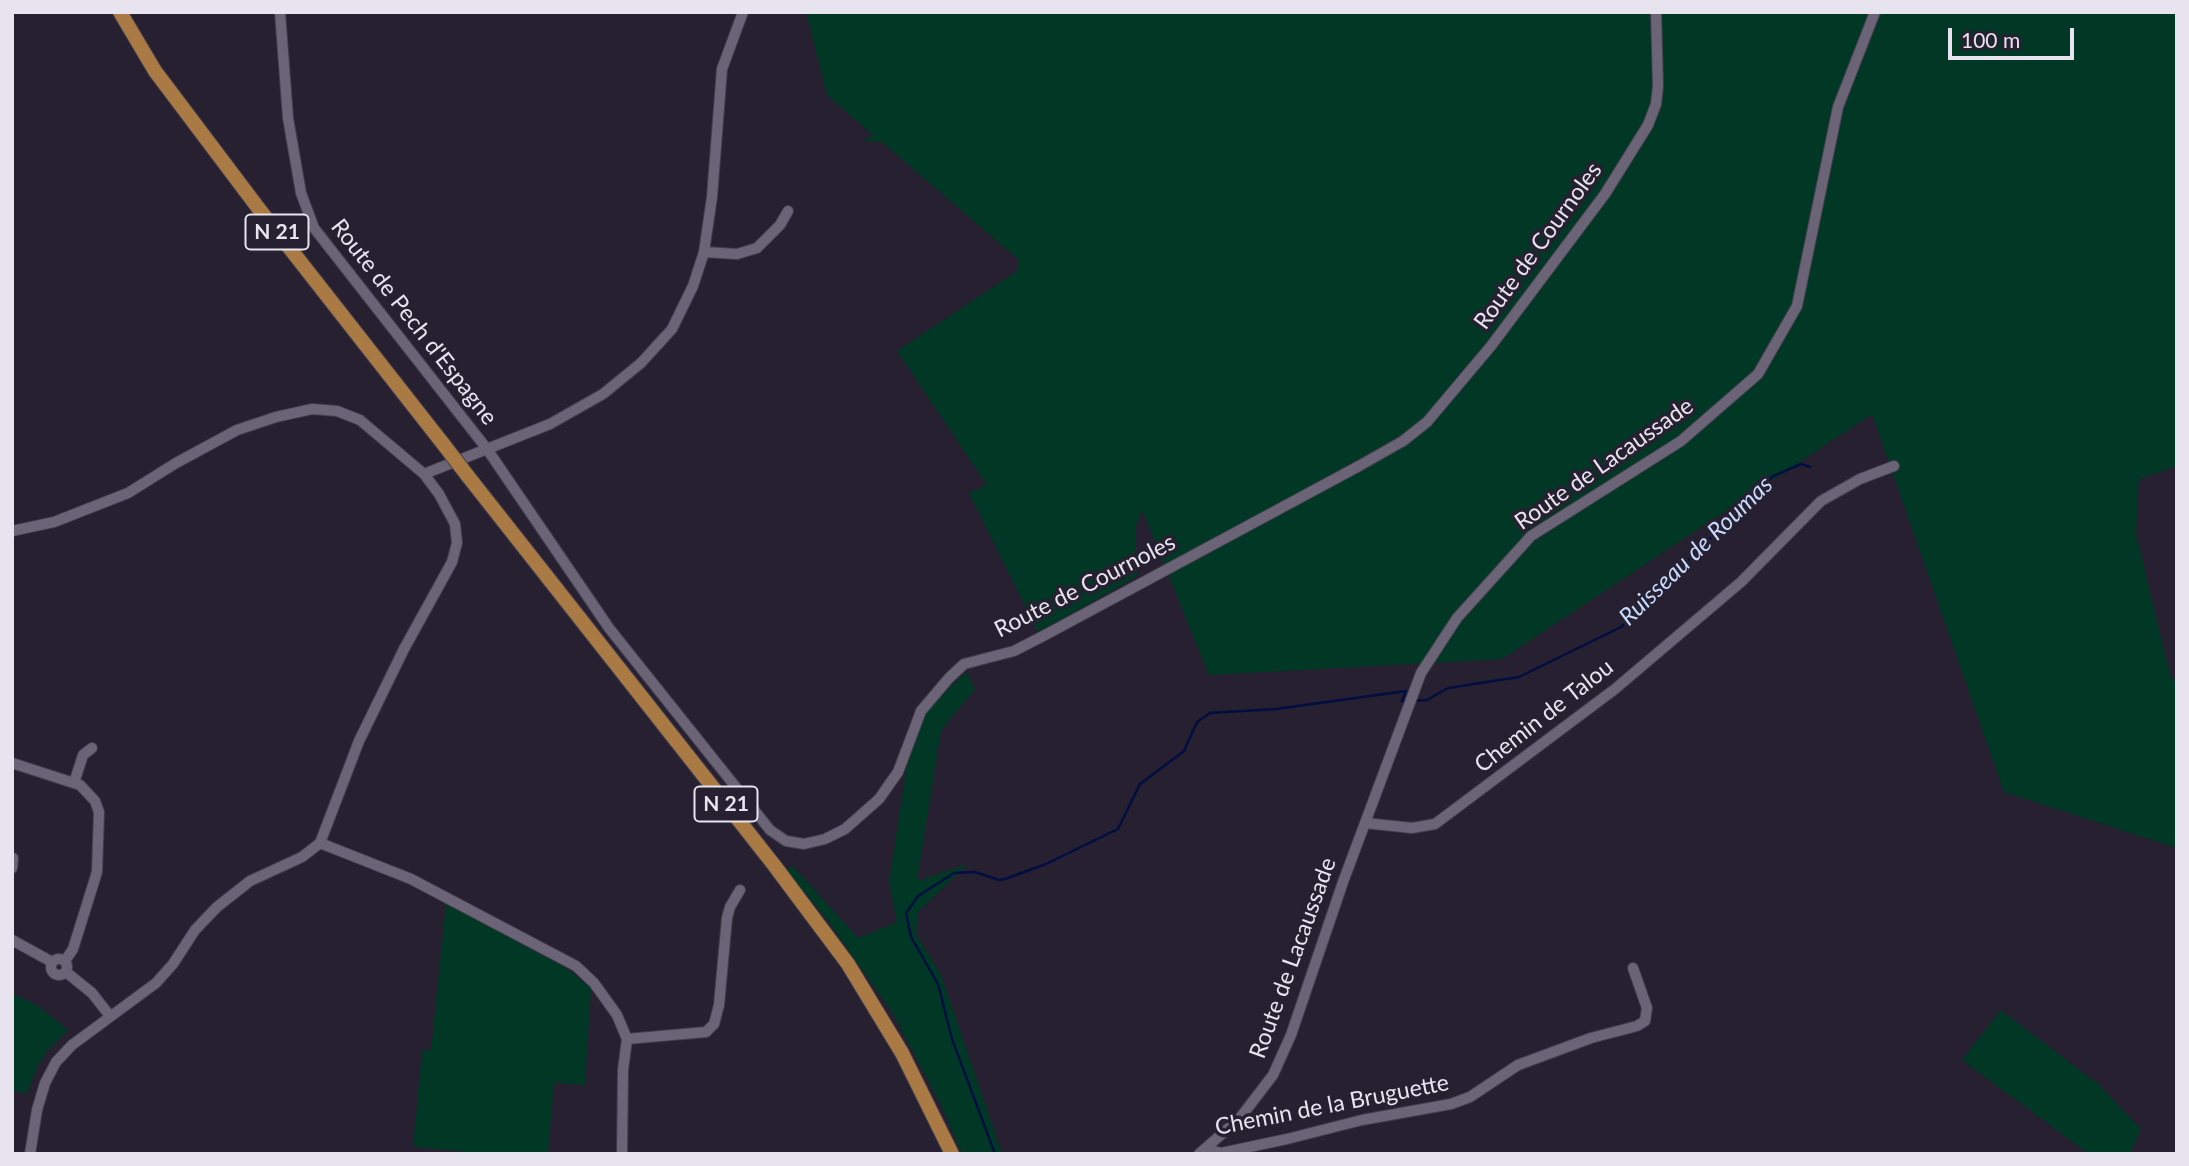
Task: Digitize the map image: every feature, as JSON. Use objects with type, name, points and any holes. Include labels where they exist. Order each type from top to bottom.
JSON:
[{"type":"main road","name":"N 21","points":[[120,12],[155,71],[203,135],[774,865],[848,964],[902,1053],[952,1154]]},
{"type":"street","name":"Route de Pech d'Espagne","points":[[280,12],[288,118],[301,193],[314,228],[487,449]]},
{"type":"street","points":[[424,474],[550,424],[603,394],[641,363],[672,329],[693,286],[704,252],[712,197],[722,69],[743,12]]},
{"type":"street","name":"Route de Cournoles","points":[[487,449],[609,628],[770,830],[786,841],[804,844],[825,839],[845,830],[879,799],[898,772],[921,711],[964,664],[1014,651],[1047,634],[1359,466],[1403,441],[1427,422],[1491,346],[1605,194],[1648,125],[1656,104],[1658,86],[1656,12]]},
{"type":"street","name":"Route de Lacaussade","points":[[1202,1152],[1240,1118],[1273,1075],[1292,1035],[1365,823],[1421,674],[1457,618],[1531,536],[1681,441],[1758,374],[1797,306],[1838,107],[1875,12]]},
{"type":"street","points":[[704,252],[737,254],[757,248],[780,225],[788,211]]},
{"type":"street","points":[[12,531],[54,522],[128,493],[237,430],[276,417],[312,410],[337,411],[360,420],[424,474],[439,494],[455,524],[457,543],[452,562],[404,649],[359,741],[320,843],[302,857],[250,881],[217,907],[195,930],[173,964],[156,983],[72,1045],[56,1062],[45,1083],[37,1110],[30,1154]]},
{"type":"street","name":"Chemin de Talou","points":[[1365,823],[1412,828],[1435,824],[1636,671],[1741,582],[1821,501],[1860,479],[1894,466]]},
{"type":"street","points":[[74,783],[83,755],[92,748]]},
{"type":"street","points":[[12,763],[80,785],[95,802],[99,812],[97,872],[65,967]]},
{"type":"street","points":[[320,843],[411,879],[576,966],[605,995],[627,1039],[623,1070],[622,1154]]},
{"type":"street","points":[[12,868],[13,858]]},
{"type":"street","points":[[627,1039],[706,1032],[714,1024],[719,1005],[727,918],[740,890]]},
{"type":"street","points":[[12,940],[52,962],[60,959],[110,1016]]},
{"type":"street","name":"Chemin de la Bruguette","points":[[1202,1152],[1222,1153],[1362,1120],[1451,1104],[1470,1097],[1518,1065],[1591,1038],[1637,1026],[1645,1021],[1647,1008],[1633,968]]},
{"type":"green space","points":[[806,12],[2177,12],[2177,466],[2139,479],[2136,534],[2170,675],[2177,682],[2177,848],[2004,792],[1872,414],[1502,659],[1209,675],[1142,510],[1135,529],[1138,576],[1038,632],[969,493],[987,485],[897,351],[1017,271],[1019,260],[882,142],[863,141],[873,135],[827,95]]},
{"type":"green space","points":[[966,672],[975,689],[941,730],[917,881],[968,864],[918,912],[916,934],[941,975],[1002,1154],[962,1154],[942,1107],[892,1012],[828,921],[787,870],[792,865],[858,938],[897,922],[889,883],[908,757],[926,710]]},
{"type":"green space","points":[[446,904],[566,968],[591,988],[585,1085],[554,1083],[548,1154],[491,1154],[413,1147],[422,1051],[431,1050]]},
{"type":"green space","points":[[12,993],[38,1006],[68,1030],[47,1051],[38,1065],[27,1093],[12,1091]]},
{"type":"green space","points":[[2001,1010],[2098,1084],[2141,1129],[2130,1154],[2089,1154],[1962,1060]]},
{"type":"waterway","name":"Ruisseau de Roumas","points":[[1413,701],[1427,700],[1448,688],[1519,677],[1621,627],[1773,476],[1801,464],[1810,467]]},
{"type":"waterway","name":"Ruisseau de Roumas","points":[[995,1154],[952,1039],[938,984],[911,937],[906,913],[918,896],[954,873],[975,872],[999,880],[1005,879],[1046,864],[1118,829],[1140,784],[1184,751],[1197,722],[1210,713],[1276,709],[1406,691],[1402,701],[1406,701]]}]
